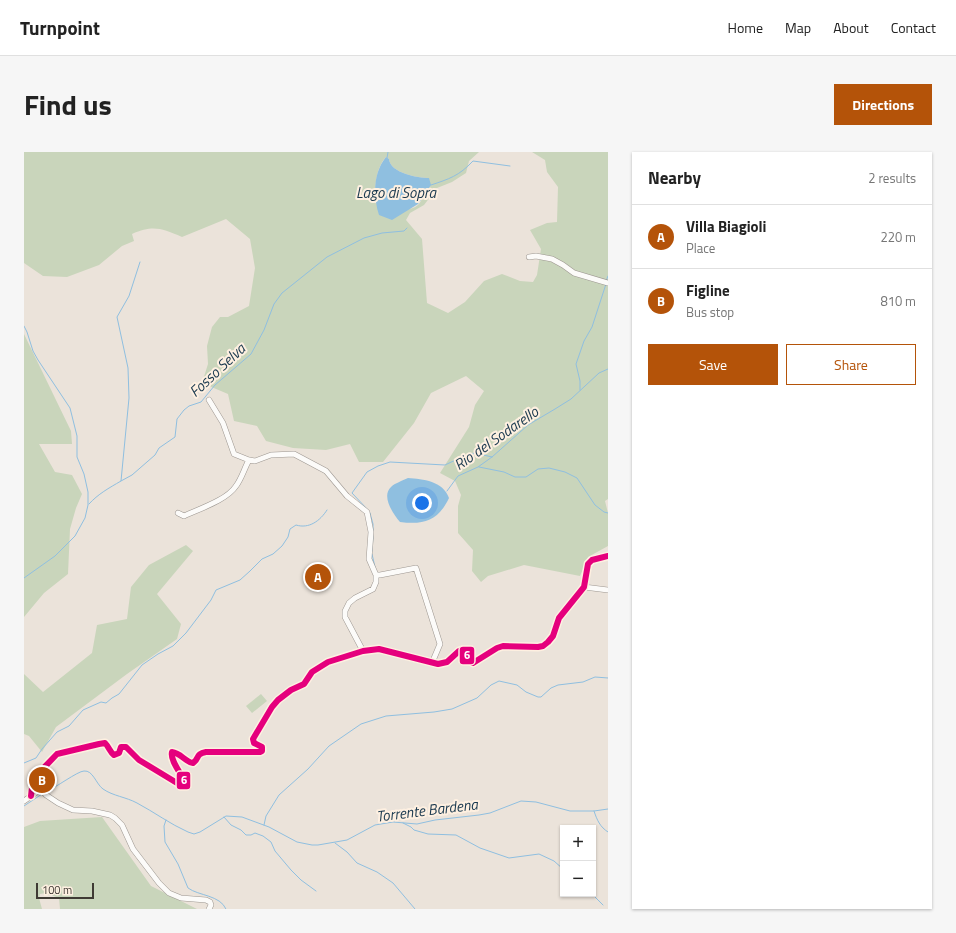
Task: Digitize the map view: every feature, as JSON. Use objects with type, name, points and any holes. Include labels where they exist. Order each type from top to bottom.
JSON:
[{"type":"street","points":[[529,257],[536,256],[552,259],[574,273],[605,283]]},
{"type":"street","points":[[209,400],[223,423],[234,454],[255,461],[272,456],[294,454],[326,470],[347,496],[366,512],[371,532],[369,559],[376,575],[376,582],[373,589],[352,600],[345,610],[345,617],[364,650]]},
{"type":"street","points":[[178,513],[184,516],[211,504],[231,492],[242,477],[249,460]]},
{"type":"street","points":[[30,796],[32,780],[57,754],[105,743],[114,755],[118,753],[121,747],[126,747],[139,760],[181,784],[184,780],[171,755],[172,752],[176,752],[190,763],[193,763],[196,761],[199,753],[260,752],[262,751],[262,747],[254,743],[253,739],[272,707],[278,700],[291,690],[304,684],[312,672],[323,665],[364,650],[384,650],[438,664],[447,662],[462,650],[473,663],[497,648],[503,646],[543,646],[553,636],[559,618],[584,586],[588,564],[592,560],[608,556]]},
{"type":"street","points":[[376,575],[416,568],[440,644],[432,663]]},
{"type":"street","points":[[584,586],[608,590]]},
{"type":"street","points":[[36,776],[41,783],[43,792],[73,810],[92,811],[110,815],[115,818],[122,825],[133,849],[159,883],[169,892],[181,898],[206,900],[210,902],[211,905],[208,909]]},
{"type":"street","points":[[24,801],[30,796],[43,792]]},
{"type":"green space","points":[[24,152],[479,152],[469,161],[466,173],[452,182],[437,188],[424,205],[410,213],[406,220],[422,239],[427,303],[448,313],[465,302],[484,281],[502,274],[520,281],[533,282],[537,275],[541,249],[530,230],[547,223],[557,222],[558,187],[547,172],[545,160],[532,152],[608,152],[608,499],[605,501],[608,513],[608,546],[588,557],[580,576],[524,565],[488,576],[481,582],[472,571],[473,550],[458,533],[458,506],[461,495],[455,481],[440,473],[469,427],[475,405],[484,391],[466,376],[431,393],[414,423],[383,462],[359,462],[350,444],[326,450],[293,448],[266,441],[257,426],[234,421],[228,394],[202,383],[208,364],[207,346],[212,327],[220,317],[228,317],[249,306],[255,268],[250,239],[226,219],[182,237],[168,231],[157,229],[146,229],[139,231],[132,234],[134,241],[122,246],[99,265],[67,277],[43,276],[24,263]],"holes":[[[386,157],[389,159],[394,168],[405,174],[429,178],[422,199],[414,208],[403,209],[375,203],[378,173],[382,162]]]},
{"type":"green space","points":[[24,334],[71,431],[72,444],[39,444],[55,472],[72,475],[82,494],[70,529],[68,574],[44,593],[24,617]]},
{"type":"green space","points":[[186,545],[193,551],[157,594],[181,624],[177,639],[56,727],[42,752],[29,736],[24,734],[24,674],[43,692],[92,653],[97,625],[127,619],[131,587],[149,565]]},
{"type":"green space","points":[[261,694],[267,701],[252,713],[246,706]]},
{"type":"green space","points":[[102,817],[151,886],[197,909],[60,909],[59,898],[46,893],[40,894],[39,898],[42,909],[24,909],[24,827],[40,821]]},
{"type":"water","name":"Lago di Sopra","points":[[386,157],[389,159],[394,168],[412,176],[429,178],[431,185],[418,204],[392,220],[379,215],[375,193],[376,177]]},
{"type":"water","points":[[408,478],[426,480],[437,484],[446,492],[449,498],[440,512],[429,520],[416,523],[400,522],[389,505],[387,495],[388,491],[394,484]]},
{"type":"waterway","points":[[387,158],[388,152]]},
{"type":"waterway","points":[[431,185],[454,176],[473,161],[510,166]]},
{"type":"waterway","name":"Fosso Selva","points":[[121,481],[132,475],[155,455],[159,448],[175,437],[177,419],[184,410],[189,406],[201,402],[215,385],[251,354],[264,330],[274,304],[282,293],[327,257],[364,238],[382,233],[404,231],[407,228]]},
{"type":"waterway","name":"Fosso Selva","points":[[89,504],[100,494],[121,481],[129,398],[128,368],[117,317],[129,296],[140,262]]},
{"type":"waterway","name":"Rio del Sodarello","points":[[606,281],[608,276]]},
{"type":"waterway","name":"Rio del Sodarello","points":[[580,390],[580,381],[576,364],[584,341],[592,327],[606,284]]},
{"type":"waterway","name":"Fosso Selva","points":[[24,326],[38,360],[70,408],[77,436],[77,457],[84,474],[88,492],[88,505],[85,518],[75,536],[55,556],[24,578]]},
{"type":"waterway","name":"Rio del Sodarello","points":[[447,491],[458,476],[478,467],[492,457],[528,425],[571,399],[599,373],[608,369]]},
{"type":"waterway","points":[[368,510],[352,493],[367,472],[378,466],[390,462],[445,465],[464,456],[475,453],[492,457]]},
{"type":"waterway","points":[[479,467],[504,472],[515,477],[526,477],[538,469],[549,468],[565,472],[577,478],[595,505],[604,512],[608,513]]},
{"type":"waterway","points":[[24,763],[36,758],[57,732],[69,726],[83,710],[101,702],[106,703],[119,694],[142,665],[173,646],[186,633],[211,600],[216,590],[240,580],[262,559],[273,554],[282,546],[288,537],[290,529],[296,525],[305,526],[318,521],[327,510]]},
{"type":"waterway","points":[[370,513],[373,531]]},
{"type":"waterway","points":[[372,551],[373,536]]},
{"type":"waterway","points":[[372,554],[375,567]]},
{"type":"waterway","points":[[264,825],[266,816],[279,795],[308,769],[329,746],[361,724],[386,716],[452,709],[477,698],[491,685],[499,681],[517,685],[526,692],[541,697],[551,688],[558,685],[583,682],[595,677],[608,678]]},
{"type":"waterway","name":"Torrente Bardena","points":[[46,792],[77,774],[87,771],[103,789],[137,803],[194,834],[226,816],[242,817],[269,827],[297,842],[312,845],[347,840],[375,825],[393,822],[417,824],[435,820],[479,815],[490,813],[521,801],[536,802],[570,811],[594,811],[608,809]]},
{"type":"waterway","name":"Torrente Bardena","points":[[24,806],[42,794]]},
{"type":"waterway","points":[[594,811],[599,823],[608,832]]},
{"type":"waterway","points":[[224,817],[231,825],[241,830],[246,835],[255,833],[263,836],[271,842],[275,851],[291,870],[301,880],[316,891]]},
{"type":"waterway","points":[[166,820],[164,826],[165,842],[178,864],[188,888],[214,898],[223,904],[226,909]]},
{"type":"waterway","points":[[403,823],[414,830],[428,834],[456,835],[480,848],[509,858],[539,854],[554,861],[560,866]]},
{"type":"waterway","points":[[335,843],[347,852],[357,863],[377,872],[393,883],[415,909]]},
{"type":"waterway","points":[[595,897],[603,905]]},
{"type":"transit line","name":"6","points":[[31,796],[33,779],[57,754],[99,744],[105,743],[114,755],[119,753],[121,747],[126,747],[139,760],[177,783],[181,783],[184,780],[172,759],[172,752],[193,763],[199,755],[206,752],[260,752],[262,751],[262,747],[254,743],[253,739],[272,707],[278,700],[291,690],[304,684],[312,672],[328,662],[363,651],[379,649],[438,664],[447,662],[462,650],[473,663],[497,648],[503,646],[543,646],[553,636],[559,618],[584,587],[588,564],[592,560],[608,556]]},
{"type":"place","name":"Villa Biagioli","points":[[318,577]]},
{"type":"place","name":"Figline","points":[[42,780]]}]
